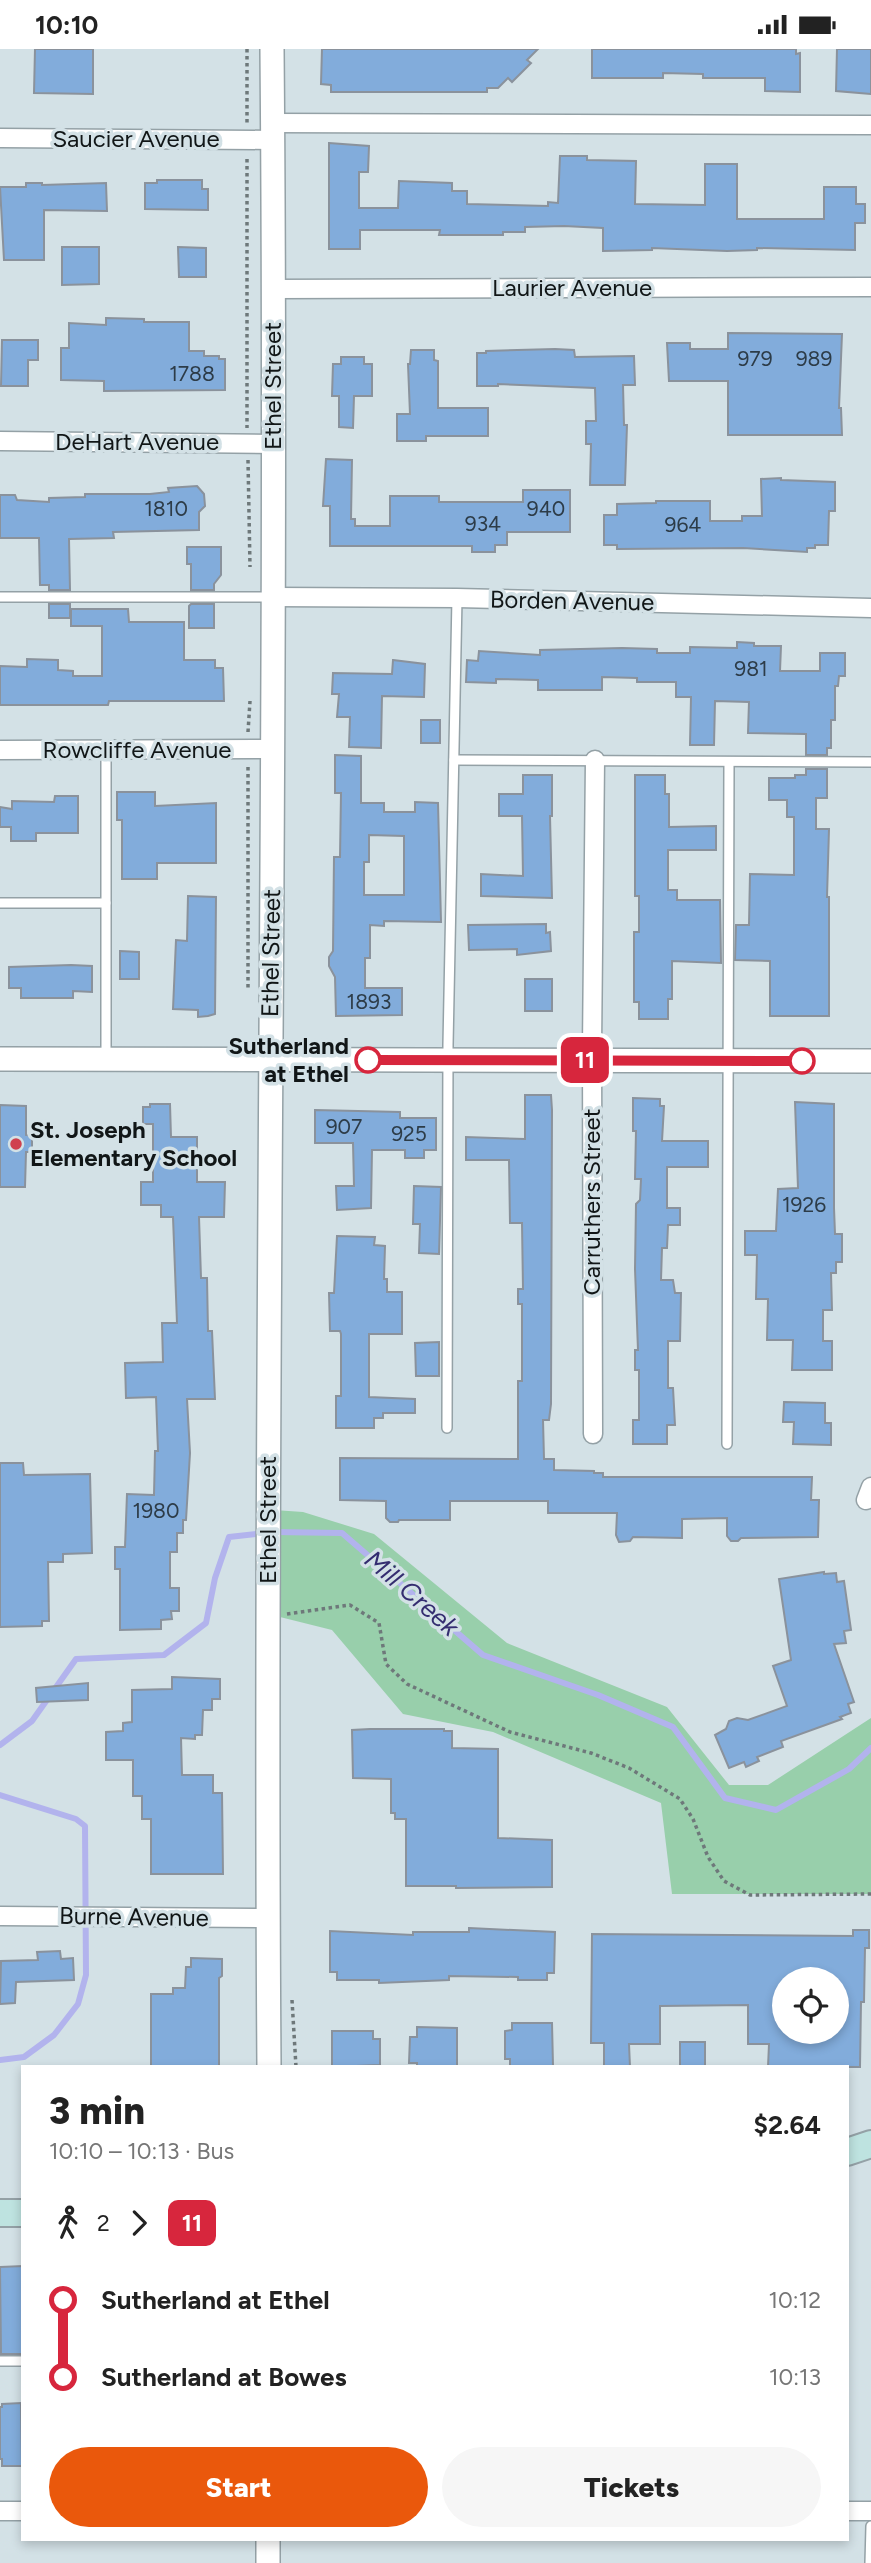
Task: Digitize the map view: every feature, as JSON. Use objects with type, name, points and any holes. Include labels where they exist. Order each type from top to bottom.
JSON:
[{"type":"main road","points":[[849,2152],[871,2146]]},
{"type":"main road","points":[[0,2213],[21,2213]]},
{"type":"street","name":"Ethel Street","points":[[269,2065],[267,1475],[274,749],[272,49]]},
{"type":"street","name":"Saucier Avenue","points":[[0,138],[272,131],[871,125]]},
{"type":"street","name":"Laurier Avenue","points":[[274,289],[871,286]]},
{"type":"street","name":"DeHart Avenue","points":[[0,441],[274,443]]},
{"type":"street","name":"Borden Avenue","points":[[274,597],[457,598],[871,608]]},
{"type":"street","name":"Rowcliffe Avenue","points":[[0,750],[274,749]]},
{"type":"street","name":"Carruthers Street","points":[[593,1434],[592,1060],[595,760]]},
{"type":"street","points":[[0,1059],[871,1061]]},
{"type":"street","name":"Burne Avenue","points":[[0,1916],[268,1919]]},
{"type":"street","points":[[0,2511],[21,2511]]},
{"type":"street","points":[[849,2511],[871,2511]]},
{"type":"street","points":[[268,2541],[268,2563]]},
{"type":"lane","points":[[0,597],[274,597]]},
{"type":"lane","points":[[447,1428],[448,1059],[457,598]]},
{"type":"lane","points":[[106,751],[106,1059]]},
{"type":"lane","points":[[454,759],[871,762]]},
{"type":"lane","points":[[727,1444],[729,762]]},
{"type":"lane","points":[[0,903],[106,903]]},
{"type":"lane","points":[[0,2361],[21,2361]]},
{"type":"lane","points":[[870,2563],[871,2526]]},
{"type":"path","points":[[267,1616],[350,1605],[379,1623],[386,1664],[407,1684],[510,1732],[592,1753],[629,1768],[680,1799],[693,1819],[708,1857],[724,1881],[750,1895],[871,1894]]},
{"type":"green space","points":[[274,1510],[303,1512],[374,1534],[507,1643],[667,1707],[729,1785],[768,1785],[871,1718],[871,1894],[672,1894],[661,1803],[493,1732],[403,1714],[332,1630],[276,1616]]},
{"type":"building","points":[[35,49],[93,49],[93,94],[34,93]]},
{"type":"building","points":[[322,49],[538,49],[527,60],[531,63],[512,82],[508,78],[498,88],[487,88],[487,92],[331,92],[331,85],[321,84]]},
{"type":"building","points":[[592,49],[796,49],[796,54],[800,53],[800,92],[765,91],[765,78],[703,78],[703,74],[663,73],[663,78],[592,78]]},
{"type":"building","points":[[837,49],[871,49],[871,94],[836,91]]},
{"type":"building","points":[[329,143],[369,146],[368,172],[359,172],[359,208],[398,208],[399,181],[452,183],[452,191],[467,191],[467,204],[548,206],[548,202],[558,203],[560,156],[587,156],[587,160],[636,161],[635,204],[705,205],[705,164],[737,164],[737,219],[824,219],[824,187],[856,187],[856,204],[865,204],[865,223],[855,223],[855,250],[757,248],[727,251],[652,248],[603,251],[603,228],[564,226],[525,227],[525,232],[503,232],[503,235],[439,235],[440,230],[360,230],[360,249],[329,249]]},
{"type":"building","points":[[157,180],[202,180],[202,189],[208,189],[208,210],[145,209],[145,183],[157,183]]},
{"type":"building","points":[[26,183],[106,183],[107,211],[44,210],[44,260],[4,260],[0,187],[26,187]]},
{"type":"building","points":[[62,247],[99,247],[99,284],[62,285]]},
{"type":"building","points":[[178,247],[206,248],[206,277],[179,277]]},
{"type":"building","points":[[106,318],[144,319],[144,322],[189,322],[189,351],[204,351],[204,356],[219,356],[219,359],[225,359],[225,390],[104,391],[104,381],[61,380],[61,348],[69,348],[69,323],[106,325]]},
{"type":"building","points":[[728,333],[842,334],[839,408],[842,435],[728,435],[728,381],[669,381],[667,343],[690,343],[690,349],[728,349]]},
{"type":"building","points":[[2,340],[38,340],[38,360],[28,360],[28,386],[1,386]]},
{"type":"building","points":[[411,350],[434,350],[434,360],[438,361],[438,408],[488,408],[488,436],[426,436],[426,441],[397,441],[397,414],[410,414],[408,364]]},
{"type":"building","points":[[574,350],[575,357],[634,356],[635,385],[623,385],[624,425],[627,425],[625,485],[590,485],[591,444],[586,444],[586,421],[596,421],[595,388],[498,384],[477,386],[477,353]]},
{"type":"building","points":[[341,357],[364,357],[364,364],[372,364],[372,396],[354,396],[353,428],[339,427],[339,396],[332,396],[333,364],[341,364]]},
{"type":"building","points":[[326,459],[352,460],[351,519],[355,519],[355,526],[390,526],[390,496],[439,496],[439,502],[523,502],[523,490],[570,490],[570,532],[507,532],[507,545],[495,545],[495,552],[472,552],[472,546],[330,546],[330,506],[323,506]]},
{"type":"building","points":[[761,479],[835,482],[835,511],[829,511],[828,545],[815,545],[815,548],[807,548],[807,552],[743,548],[617,549],[617,545],[604,545],[604,515],[617,515],[617,504],[710,501],[710,521],[742,521],[742,516],[762,516]]},
{"type":"building","points":[[197,486],[204,494],[205,506],[199,512],[199,530],[113,532],[114,538],[69,539],[70,590],[49,590],[49,585],[40,585],[39,538],[0,538],[0,495],[15,495],[17,500],[49,502],[49,498],[85,497],[85,494],[150,494],[169,492],[168,488]]},
{"type":"building","points":[[187,547],[221,547],[221,575],[214,584],[214,590],[191,590],[191,564],[187,564]]},
{"type":"building","points":[[49,604],[70,604],[70,618],[49,618]]},
{"type":"building","points":[[191,604],[214,604],[214,628],[189,628]]},
{"type":"building","points":[[71,609],[128,609],[129,622],[184,622],[184,660],[215,660],[215,668],[223,668],[224,701],[0,705],[0,666],[27,667],[27,659],[58,660],[58,670],[73,671],[73,676],[102,676],[102,626],[71,626]]},
{"type":"building","points":[[737,642],[754,643],[754,646],[781,646],[780,671],[820,671],[820,653],[845,653],[845,676],[839,676],[838,686],[835,686],[835,720],[831,720],[831,748],[827,748],[827,755],[806,755],[806,734],[748,733],[749,702],[715,701],[714,745],[690,745],[691,697],[676,697],[676,682],[637,682],[637,678],[602,677],[602,690],[538,690],[538,680],[496,679],[496,683],[466,682],[467,660],[478,661],[479,651],[540,655],[540,650],[622,648],[657,649],[657,653],[690,653],[690,647],[737,648]]},
{"type":"building","points":[[393,660],[425,664],[424,697],[382,696],[381,748],[349,747],[350,717],[337,717],[339,694],[332,694],[333,673],[392,674]]},
{"type":"building","points":[[421,720],[440,720],[440,743],[421,743]]},
{"type":"building","points":[[335,755],[361,756],[361,803],[384,803],[384,812],[415,812],[415,802],[438,803],[441,922],[384,921],[384,926],[370,925],[370,958],[365,958],[365,988],[402,988],[402,1015],[336,1016],[335,977],[329,966],[329,957],[333,951],[334,857],[340,857],[341,793],[335,793]],"holes":[[[369,835],[404,836],[404,895],[364,895],[364,862],[369,862]]]},
{"type":"building","points":[[806,769],[827,769],[827,798],[816,798],[816,829],[829,829],[829,1016],[770,1016],[770,961],[735,960],[736,925],[749,925],[750,874],[794,875],[794,817],[787,817],[787,800],[769,800],[769,778],[795,778],[795,775],[806,775]]},
{"type":"building","points":[[523,775],[552,775],[552,898],[481,896],[481,874],[523,876],[522,816],[499,816],[499,794],[523,794]]},
{"type":"building","points":[[635,775],[665,775],[665,794],[669,794],[669,827],[716,826],[716,850],[668,850],[668,890],[677,890],[677,900],[720,900],[721,963],[672,961],[672,999],[668,999],[668,1019],[639,1019],[639,1002],[634,1002],[634,932],[639,932],[639,896],[635,896]]},
{"type":"building","points":[[117,792],[155,792],[155,806],[216,803],[216,863],[157,863],[157,879],[122,879],[122,820],[117,820]]},
{"type":"building","points":[[55,796],[78,796],[78,833],[36,833],[36,841],[11,841],[11,827],[0,827],[0,807],[12,809],[12,801],[54,802]]},
{"type":"building","points":[[188,896],[216,897],[215,1014],[208,1016],[198,1017],[198,1010],[173,1009],[176,940],[187,941]]},
{"type":"building","points":[[546,924],[546,933],[550,932],[551,951],[517,955],[517,949],[469,950],[468,925]]},
{"type":"building","points":[[120,951],[139,952],[139,979],[120,979]]},
{"type":"building","points":[[92,966],[92,992],[73,991],[73,998],[21,998],[21,988],[9,988],[9,967]]},
{"type":"building","points":[[525,979],[552,979],[552,1011],[525,1011]]},
{"type":"building","points":[[525,1095],[551,1095],[552,1110],[551,1404],[549,1420],[543,1420],[544,1459],[554,1459],[554,1470],[594,1471],[603,1473],[603,1477],[812,1477],[811,1500],[819,1500],[818,1537],[741,1538],[731,1541],[727,1536],[727,1518],[682,1519],[682,1538],[633,1537],[630,1541],[619,1542],[616,1535],[617,1513],[548,1513],[548,1501],[450,1501],[450,1520],[390,1522],[386,1518],[386,1501],[340,1500],[340,1458],[518,1459],[522,1304],[518,1304],[518,1289],[523,1289],[522,1223],[510,1223],[509,1160],[466,1160],[466,1137],[525,1139]]},
{"type":"building","points":[[633,1098],[660,1099],[660,1106],[664,1106],[662,1141],[708,1141],[708,1167],[667,1167],[667,1208],[680,1208],[680,1225],[668,1225],[667,1248],[662,1248],[661,1280],[673,1280],[675,1293],[681,1293],[680,1341],[668,1341],[668,1388],[673,1388],[675,1425],[667,1425],[667,1444],[633,1444],[633,1420],[639,1420],[639,1370],[635,1370],[635,1350],[638,1350],[635,1269],[636,1204],[640,1200],[641,1179],[635,1179],[636,1131],[633,1131]]},
{"type":"building","points":[[795,1102],[834,1104],[835,1234],[842,1234],[842,1262],[836,1262],[836,1273],[831,1273],[832,1310],[823,1310],[823,1341],[832,1341],[832,1370],[792,1370],[793,1340],[767,1340],[768,1299],[756,1299],[757,1255],[745,1255],[745,1231],[776,1231],[778,1189],[798,1188]]},
{"type":"building","points":[[150,1104],[170,1104],[171,1137],[197,1137],[197,1182],[225,1182],[224,1217],[199,1217],[201,1278],[207,1278],[208,1331],[212,1331],[215,1399],[187,1399],[190,1453],[186,1520],[183,1520],[183,1533],[177,1533],[177,1552],[170,1552],[170,1588],[179,1588],[179,1611],[171,1611],[172,1619],[161,1620],[161,1629],[120,1630],[120,1569],[115,1569],[115,1547],[125,1547],[127,1494],[154,1495],[155,1451],[158,1451],[156,1397],[126,1398],[125,1363],[163,1362],[162,1323],[177,1323],[173,1217],[161,1217],[161,1205],[141,1205],[141,1182],[153,1182],[153,1124],[143,1124],[143,1107],[150,1107]]},
{"type":"building","name":"St. Joseph Elementary School","points":[[0,1105],[26,1106],[26,1135],[32,1136],[32,1152],[26,1152],[25,1187],[0,1187]]},
{"type":"building","points":[[315,1110],[400,1112],[400,1118],[436,1118],[436,1150],[424,1150],[424,1158],[405,1158],[405,1150],[372,1150],[371,1208],[337,1210],[336,1186],[354,1186],[353,1143],[315,1143]]},
{"type":"building","points":[[414,1186],[441,1187],[439,1254],[419,1253],[420,1224],[413,1224]]},
{"type":"building","points":[[337,1236],[375,1237],[374,1245],[385,1246],[384,1279],[387,1279],[387,1292],[402,1292],[402,1334],[369,1334],[369,1397],[415,1399],[415,1413],[383,1413],[383,1418],[374,1418],[374,1428],[336,1428],[336,1396],[341,1396],[341,1334],[340,1331],[330,1331],[329,1293],[334,1293]]},
{"type":"building","points":[[439,1342],[439,1376],[416,1376],[415,1343]]},
{"type":"building","points":[[784,1402],[825,1403],[825,1423],[831,1423],[831,1445],[793,1444],[794,1422],[783,1422]]},
{"type":"building","points":[[0,1463],[23,1463],[24,1475],[90,1474],[92,1553],[63,1554],[63,1562],[48,1562],[49,1621],[42,1621],[42,1626],[0,1627]]},
{"type":"building","points":[[824,1572],[836,1573],[837,1582],[844,1581],[851,1630],[844,1631],[846,1643],[834,1644],[854,1702],[848,1704],[851,1713],[840,1717],[842,1719],[781,1741],[783,1747],[757,1757],[759,1761],[746,1767],[744,1762],[729,1768],[715,1735],[726,1729],[729,1721],[737,1718],[748,1720],[787,1706],[773,1666],[791,1660],[779,1579]]},
{"type":"building","points":[[172,1677],[220,1679],[220,1699],[212,1699],[212,1710],[203,1710],[202,1735],[195,1735],[195,1739],[181,1738],[182,1775],[213,1775],[213,1793],[222,1793],[223,1874],[151,1874],[151,1819],[142,1819],[142,1796],[133,1796],[133,1760],[106,1760],[106,1732],[123,1731],[123,1723],[132,1722],[132,1690],[172,1689]]},
{"type":"building","points":[[88,1683],[88,1700],[37,1702],[36,1688]]},
{"type":"building","points":[[444,1729],[452,1731],[452,1748],[498,1749],[498,1838],[552,1840],[552,1887],[406,1886],[406,1819],[395,1819],[395,1813],[391,1813],[391,1779],[353,1778],[352,1730]]},
{"type":"building","points":[[469,1928],[555,1932],[554,1973],[547,1973],[547,1980],[449,1976],[449,1980],[379,1983],[379,1980],[337,1980],[337,1972],[330,1972],[330,1931],[413,1935],[413,1932],[469,1932]]},
{"type":"building","points":[[853,1930],[869,1930],[869,1948],[865,1948],[864,2002],[861,2002],[860,2067],[768,2065],[769,2044],[748,2044],[748,2005],[660,2006],[660,2044],[629,2044],[630,2065],[604,2065],[604,2043],[591,2043],[592,1934],[853,1936]]},
{"type":"building","points":[[60,1951],[61,1959],[73,1958],[74,1980],[16,1982],[15,2003],[0,2004],[1,1961],[38,1960],[37,1952]]},
{"type":"building","points":[[191,1958],[222,1959],[222,1976],[219,1978],[219,2065],[151,2065],[151,1994],[173,1994],[173,1988],[185,1988],[186,1967],[191,1967]]},
{"type":"building","points":[[512,2023],[552,2023],[553,2065],[510,2065],[510,2059],[505,2059],[505,2031],[512,2030]]},
{"type":"building","points":[[417,2027],[457,2028],[457,2065],[409,2063],[410,2037],[417,2037]]},
{"type":"building","points":[[332,2031],[373,2031],[373,2039],[380,2039],[380,2065],[332,2065]]},
{"type":"building","points":[[680,2042],[705,2042],[705,2065],[680,2065]]},
{"type":"building","points":[[21,2266],[21,2354],[1,2354],[0,2267]]},
{"type":"building","points":[[21,2403],[21,2466],[2,2466],[2,2404]]},
{"type":"waterway","name":"Mill Creek","points":[[274,1532],[342,1533],[483,1655],[598,1695],[673,1727],[725,1798],[776,1810],[849,1769],[871,1748]]},
{"type":"waterway","name":"Mill Creek","points":[[0,1745],[32,1721],[76,1659],[164,1655],[206,1623],[215,1578],[229,1537],[264,1533]]},
{"type":"waterway","name":"Mill Creek","points":[[0,1795],[76,1819],[85,1826],[86,1975],[78,2004],[54,2035],[24,2057],[0,2060]]},
{"type":"bus line","name":"11","points":[[368,1060],[802,1061]]},
{"type":"place","name":"Sutherland at Ethel","points":[[368,1060]]},
{"type":"place","name":"St. Joseph Elementary School","points":[[16,1144]]}]
